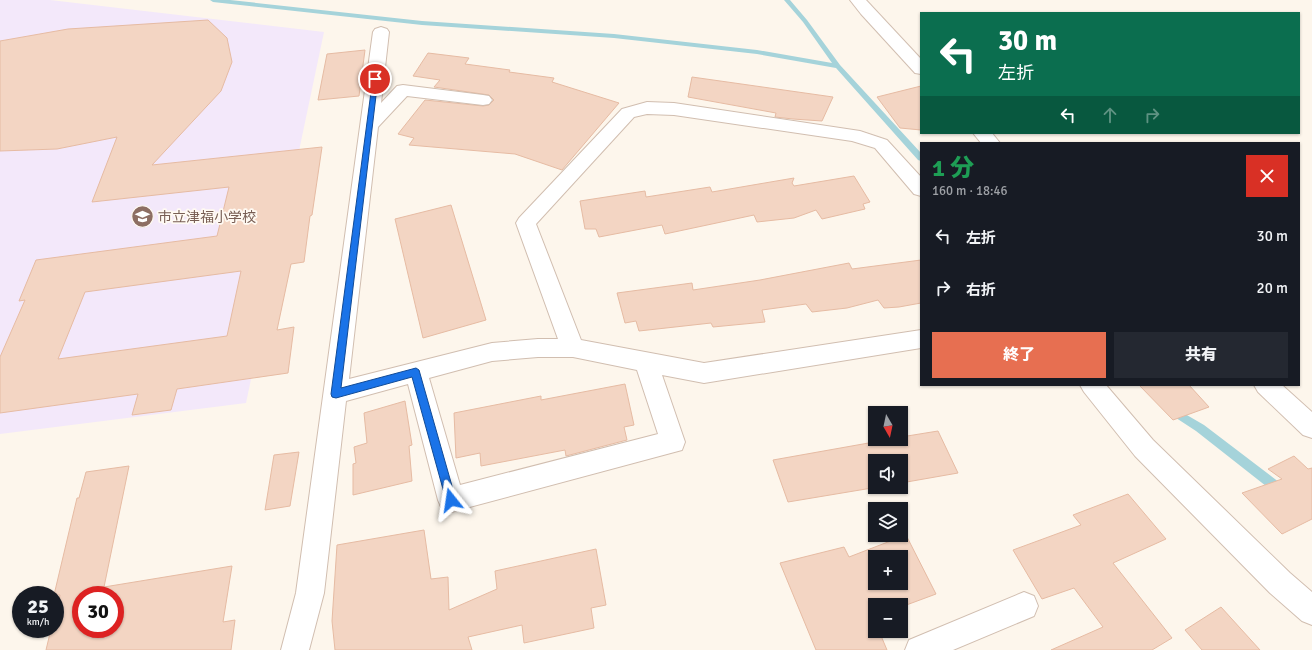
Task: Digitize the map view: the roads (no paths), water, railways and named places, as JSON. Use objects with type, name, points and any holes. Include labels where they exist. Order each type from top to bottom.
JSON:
[{"type":"street","points":[[858,0],[866,11],[920,68]]},
{"type":"street","points":[[295,650],[310,594],[381,32]]},
{"type":"street","points":[[369,126],[403,90],[483,100]]},
{"type":"street","points":[[574,348],[526,223],[628,113],[647,108],[674,109],[854,135],[881,144],[920,188]]},
{"type":"street","points":[[983,134],[990,142]]},
{"type":"street","points":[[336,394],[492,352],[538,348],[574,348],[704,373],[920,339]]},
{"type":"street","points":[[416,372],[451,500],[622,454],[673,442],[646,362]]},
{"type":"street","points":[[1093,386],[1144,448],[1280,583],[1312,611]]},
{"type":"street","points":[[1267,386],[1312,427]]},
{"type":"street","points":[[919,650],[1024,606]]},
{"type":"waterway","points":[[213,0],[422,23],[614,36],[757,52],[838,66]]},
{"type":"waterway","points":[[787,0],[805,21],[838,66]]},
{"type":"waterway","points":[[838,66],[920,157]]},
{"type":"waterway","points":[[1173,411],[1200,428],[1280,490]]},
{"type":"place","name":"市立津福小学校","points":[[142,217]]}]
